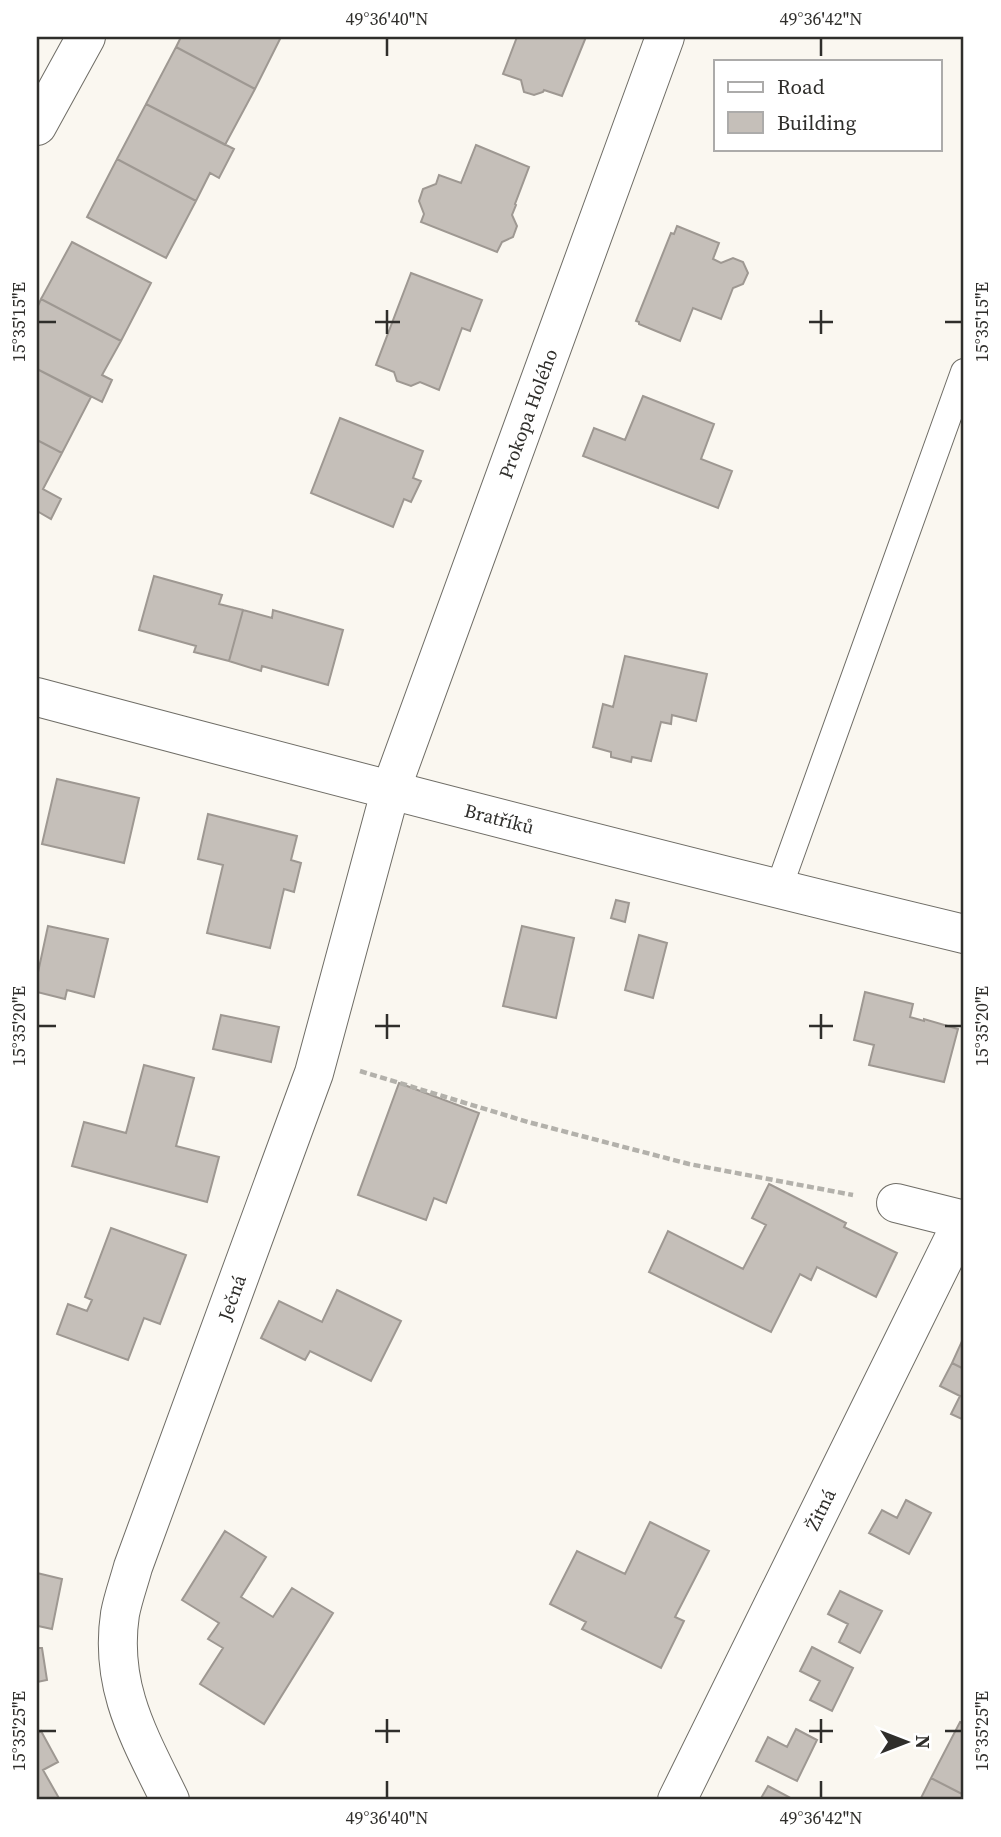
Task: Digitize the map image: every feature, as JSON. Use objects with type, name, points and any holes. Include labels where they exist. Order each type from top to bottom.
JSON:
[{"type":"street","points":[[37,126],[48,79],[86,37]]},
{"type":"street","name":"Prokopa Holého","points":[[390,792],[665,37]]},
{"type":"street","name":"Bratříků","points":[[37,697],[390,792],[964,934]]},
{"type":"street","name":"Ječná","points":[[170,1800],[127,1708],[118,1667],[120,1615],[133,1567],[314,1073],[390,792]]},
{"type":"street","points":[[895,1203],[964,1220]]},
{"type":"street","name":"Žitná","points":[[677,1800],[964,1220]]},
{"type":"lane","points":[[778,890],[964,372]]},
{"type":"path","points":[[318,1058],[528,1122],[689,1164],[895,1203]]},
{"type":"building","points":[[181,37],[281,37],[255,89],[176,47]]},
{"type":"building","points":[[517,37],[586,37],[562,96],[544,90],[534,95],[524,92],[521,80],[503,74]]},
{"type":"building","points":[[176,47],[255,89],[225,145],[146,104]]},
{"type":"building","points":[[146,104],[234,149],[219,178],[210,173],[196,201],[117,159]]},
{"type":"building","points":[[476,145],[529,167],[512,215],[517,226],[513,237],[502,242],[497,252],[421,222],[424,214],[419,201],[423,189],[436,184],[439,175],[461,183]]},
{"type":"building","points":[[117,159],[196,201],[166,258],[87,217]]},
{"type":"building","points":[[677,226],[719,243],[713,259],[721,263],[733,258],[743,262],[748,273],[743,284],[733,288],[721,319],[693,308],[680,341],[636,321],[671,233],[674,234]]},
{"type":"building","points":[[72,242],[151,283],[121,341],[41,299]]},
{"type":"building","points":[[411,273],[482,300],[470,331],[462,328],[439,390],[420,382],[411,386],[397,381],[394,372],[376,365]]},
{"type":"building","points":[[41,299],[121,341],[102,375],[112,380],[102,402],[37,369],[37,308]]},
{"type":"building","points":[[37,369],[91,397],[62,453],[37,440]]},
{"type":"building","points":[[643,396],[714,424],[701,459],[732,471],[718,508],[583,456],[594,428],[625,440]]},
{"type":"building","points":[[340,418],[423,451],[413,478],[421,481],[411,502],[404,499],[393,527],[311,493]]},
{"type":"building","points":[[37,440],[62,453],[43,489],[61,499],[51,519],[37,511]]},
{"type":"building","points":[[154,576],[222,595],[219,604],[243,610],[229,661],[194,652],[196,646],[139,630]]},
{"type":"building","points":[[243,610],[272,618],[273,610],[343,630],[328,685],[262,666],[261,671],[229,661]]},
{"type":"building","points":[[625,656],[707,674],[696,721],[672,715],[671,724],[661,722],[651,761],[632,757],[631,762],[611,757],[611,752],[593,747],[603,704],[613,707]]},
{"type":"building","points":[[57,779],[139,798],[124,863],[42,844]]},
{"type":"building","points":[[208,814],[297,836],[291,860],[301,863],[294,892],[284,889],[270,948],[207,933],[223,865],[198,859]]},
{"type":"building","points":[[616,900],[629,903],[625,922],[611,918]]},
{"type":"building","points":[[48,926],[108,939],[94,997],[67,990],[65,999],[37,992],[37,977]]},
{"type":"building","points":[[522,926],[574,938],[556,1018],[503,1006]]},
{"type":"building","points":[[639,935],[667,943],[653,998],[625,990]]},
{"type":"building","points":[[865,992],[913,1004],[910,1017],[958,1029],[944,1082],[869,1065],[874,1045],[854,1040]]},
{"type":"building","points":[[221,1015],[279,1027],[271,1062],[213,1049]]},
{"type":"building","points":[[144,1065],[194,1078],[176,1146],[219,1157],[207,1202],[72,1166],[84,1122],[126,1133]]},
{"type":"building","points":[[399,1083],[479,1113],[446,1203],[434,1198],[426,1220],[358,1195]]},
{"type":"building","points":[[769,1184],[846,1223],[844,1227],[897,1253],[876,1297],[817,1267],[811,1280],[800,1274],[771,1332],[649,1272],[668,1231],[743,1269],[766,1225],[752,1218]]},
{"type":"building","points":[[111,1228],[186,1255],[160,1324],[144,1318],[128,1360],[57,1334],[68,1304],[87,1311],[92,1300],[85,1297]]},
{"type":"building","points":[[337,1290],[401,1321],[371,1381],[310,1351],[305,1360],[261,1338],[279,1301],[322,1322]]},
{"type":"building","points":[[964,1339],[964,1369],[952,1363]]},
{"type":"building","points":[[952,1363],[964,1369],[964,1420],[951,1414],[960,1396],[940,1386]]},
{"type":"building","points":[[906,1500],[931,1513],[909,1554],[869,1533],[882,1510],[897,1518]]},
{"type":"building","points":[[650,1522],[709,1551],[675,1617],[684,1621],[661,1668],[582,1629],[586,1622],[550,1604],[577,1551],[625,1574]]},
{"type":"building","points":[[225,1531],[266,1557],[241,1597],[273,1617],[292,1588],[333,1613],[264,1724],[200,1684],[223,1648],[208,1639],[219,1623],[182,1600]]},
{"type":"building","points":[[37,1573],[62,1579],[52,1629],[38,1626],[37,1631]]},
{"type":"building","points":[[840,1591],[882,1611],[860,1653],[839,1642],[848,1624],[828,1614]]},
{"type":"building","points":[[812,1647],[853,1668],[832,1711],[810,1700],[820,1681],[800,1671]]},
{"type":"building","points":[[37,1648],[42,1648],[47,1680],[37,1682]]},
{"type":"building","points":[[960,1722],[964,1724],[964,1795],[931,1778]]},
{"type":"building","points":[[796,1729],[817,1740],[797,1781],[756,1761],[768,1737],[787,1747]]},
{"type":"building","points":[[41,1731],[58,1762],[43,1770],[60,1800],[37,1800],[37,1734]]},
{"type":"building","points":[[931,1778],[964,1795],[964,1800],[920,1800]]},
{"type":"building","points":[[768,1786],[789,1797],[787,1800],[760,1800]]}]
